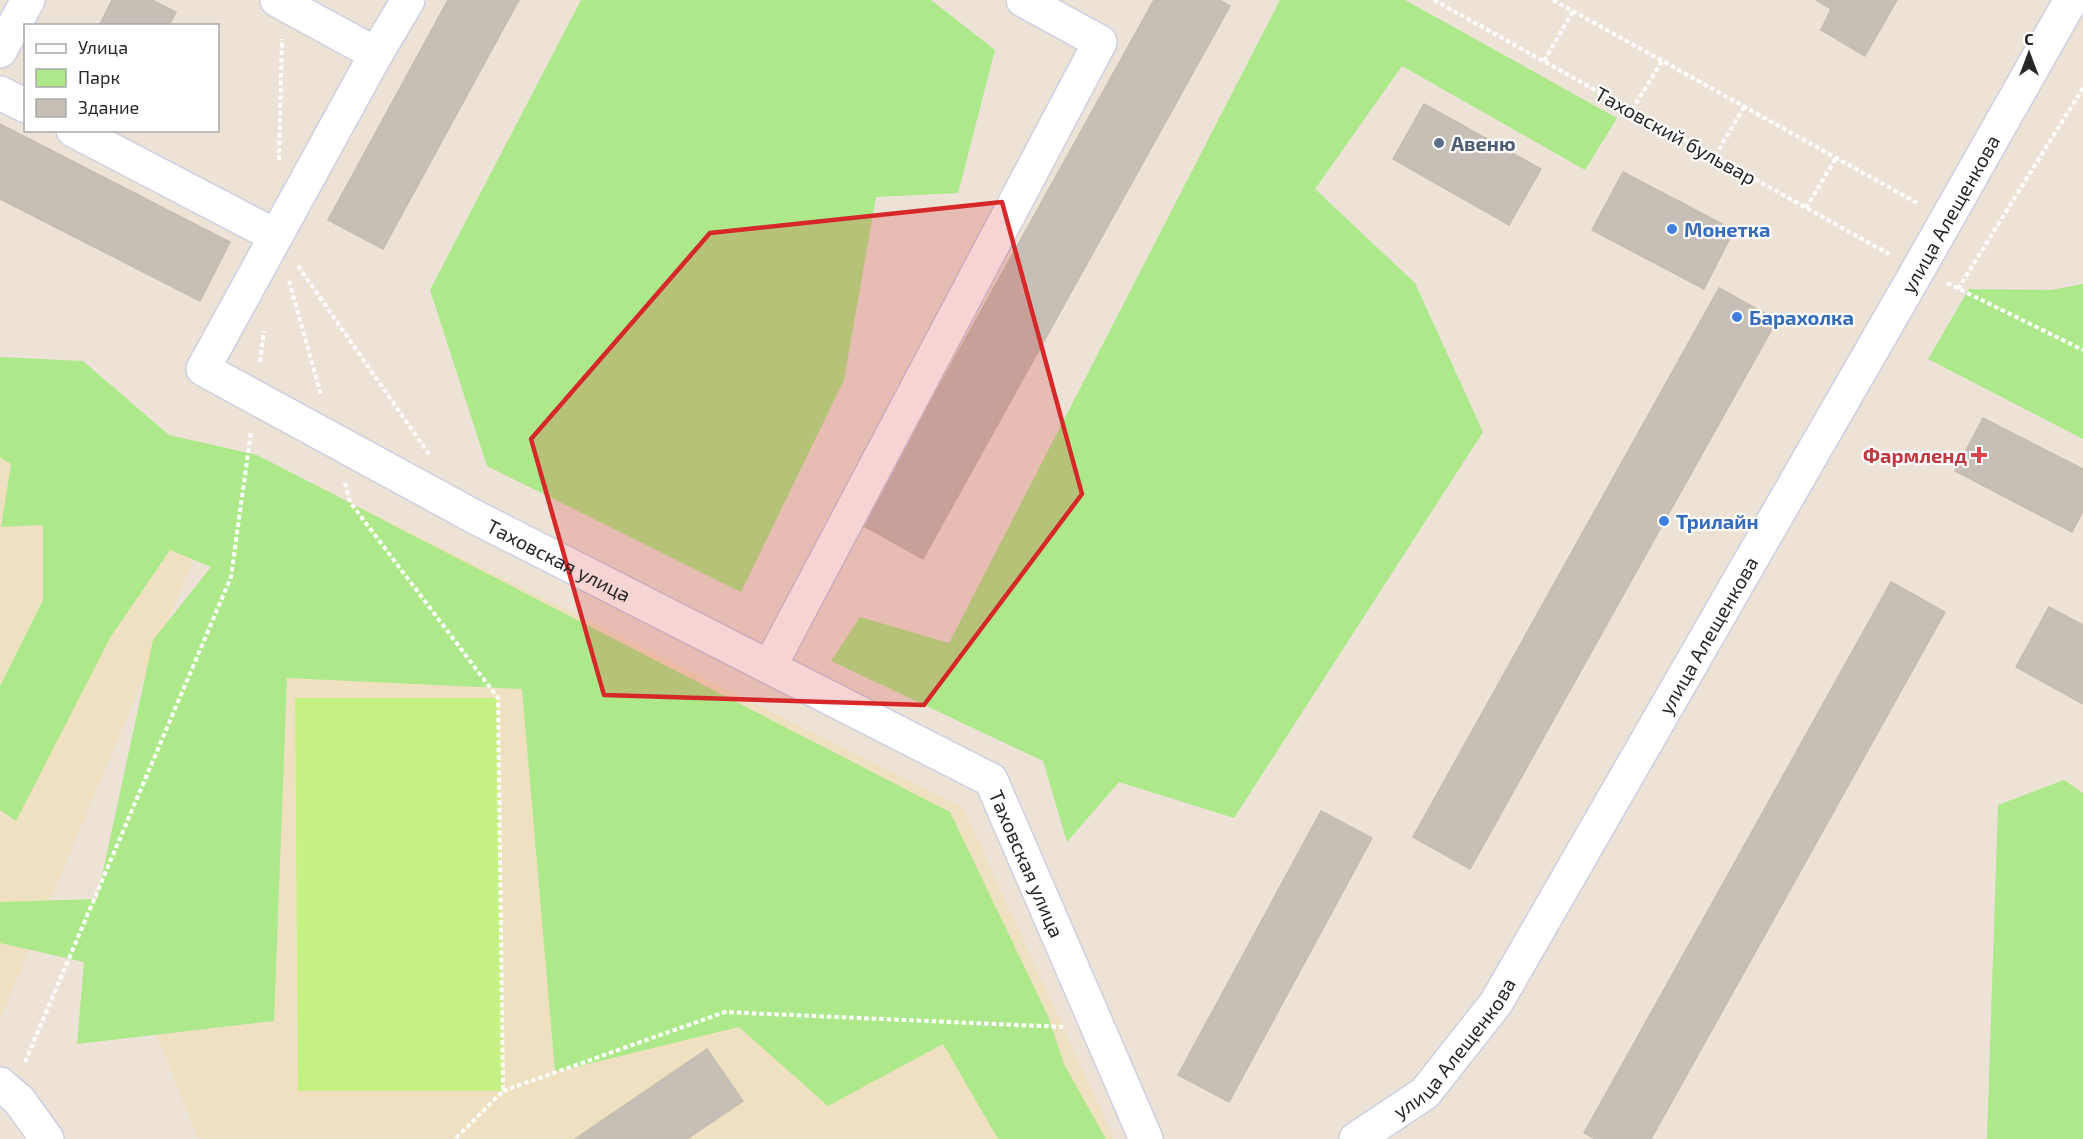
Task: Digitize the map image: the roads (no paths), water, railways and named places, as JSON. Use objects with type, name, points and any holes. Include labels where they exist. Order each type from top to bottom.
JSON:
[{"type":"street","points":[[0,51],[28,0]]},
{"type":"street","name":"Таховская улица","points":[[408,0],[203,369],[473,516],[991,780],[1146,1139]]},
{"type":"street","points":[[770,666],[1100,42],[1023,0]]},
{"type":"street","name":"улица Алещенкова","points":[[1356,1139],[1425,1093],[1496,1003],[1947,220],[2071,0]]},
{"type":"street","points":[[280,2],[376,54]]},
{"type":"street","points":[[0,93],[24,105]]},
{"type":"street","points":[[77,132],[276,236]]},
{"type":"street","points":[[11,1077],[20,1100],[47,1139]]},
{"type":"place","name":"Авеню","points":[[1439,143]]},
{"type":"place","name":"Монетка","points":[[1672,229]]},
{"type":"place","name":"Барахолка","points":[[1737,317]]},
{"type":"place","name":"Фармленд","points":[[1979,455]]},
{"type":"place","name":"Трилайн","points":[[1664,521]]}]
